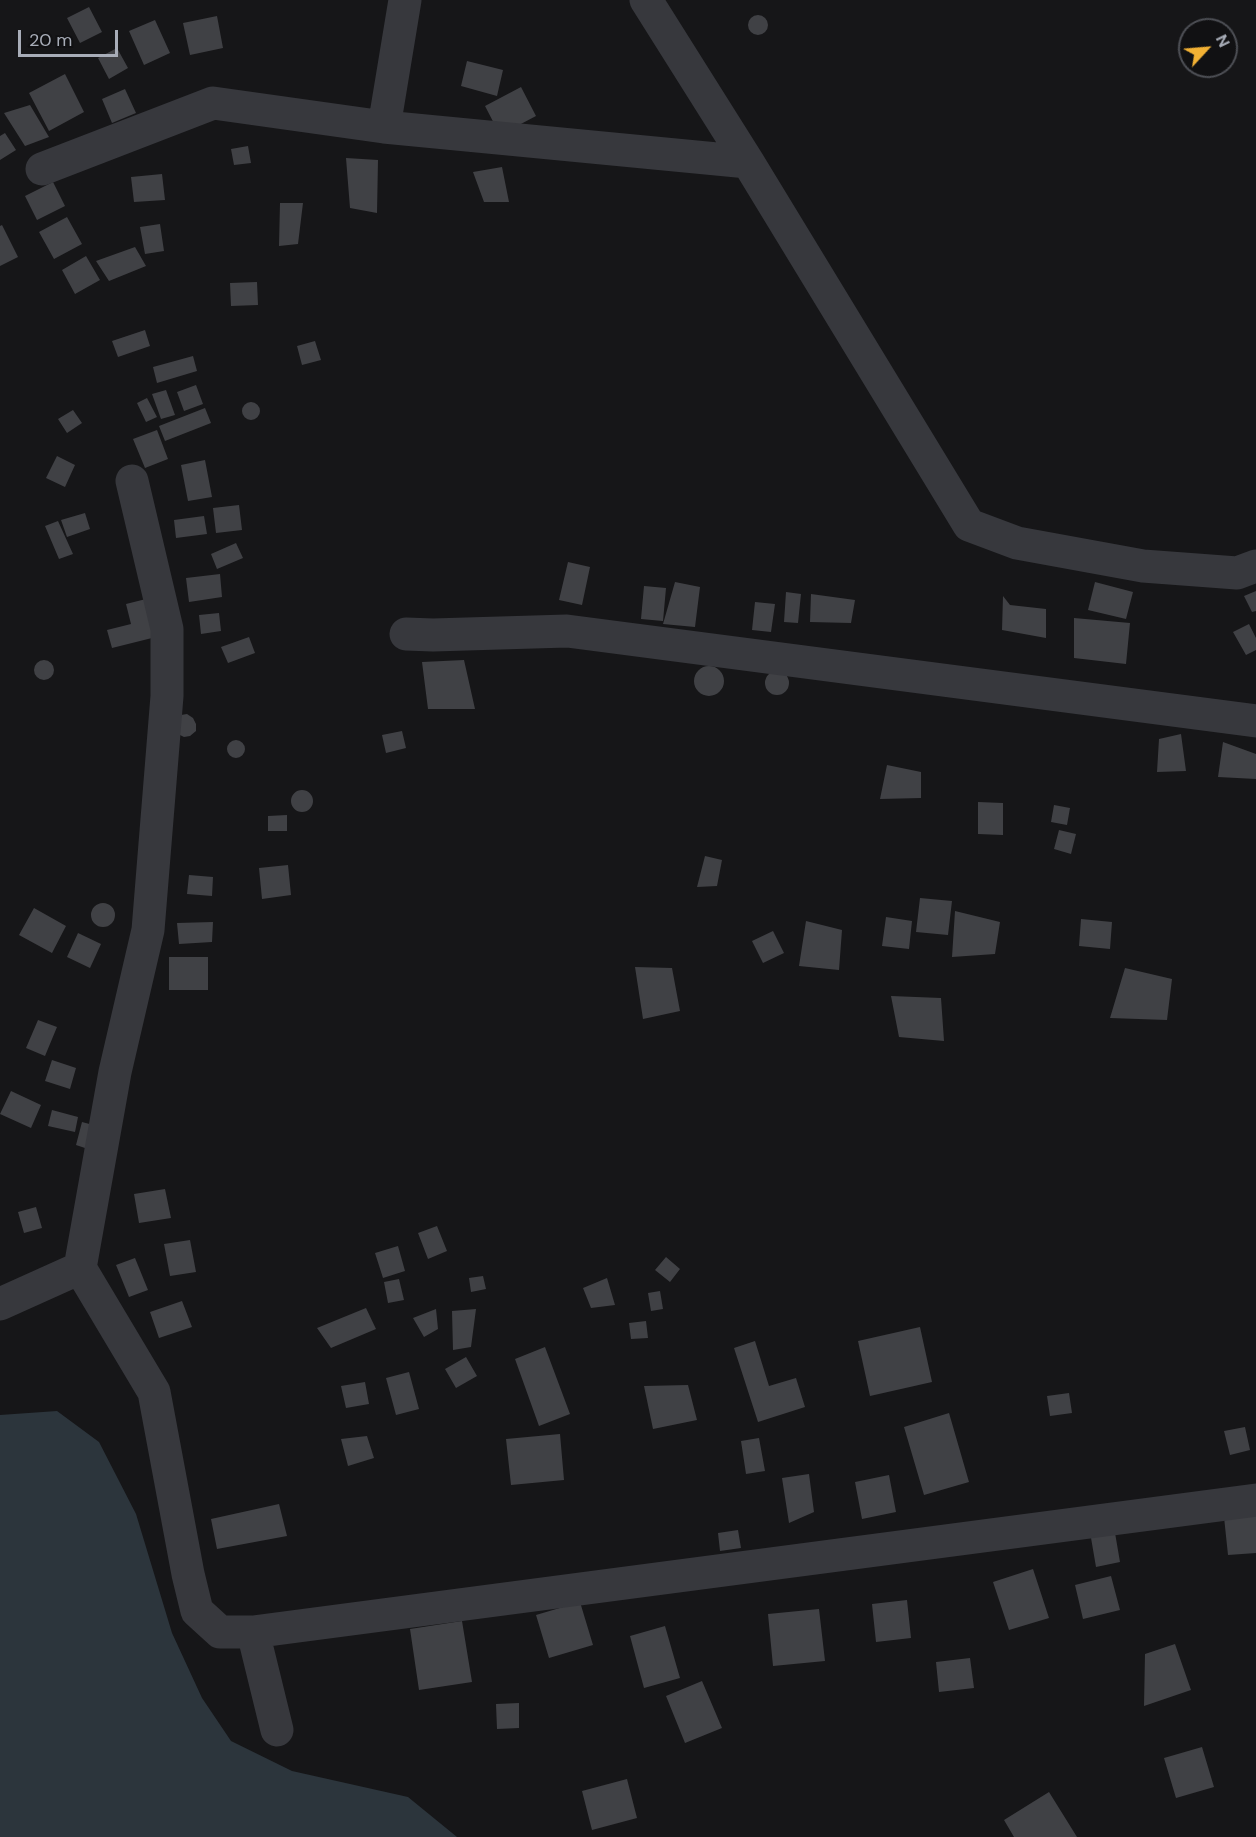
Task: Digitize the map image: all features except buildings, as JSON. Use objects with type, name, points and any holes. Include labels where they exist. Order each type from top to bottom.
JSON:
[{"type":"street","points":[[384,127],[405,0]]},
{"type":"street","points":[[646,0],[748,162],[969,525],[1017,543],[1143,566],[1237,573],[1256,566]]},
{"type":"street","points":[[42,169],[213,103],[384,127],[748,162]]},
{"type":"street","points":[[132,481],[166,629],[167,696],[148,930],[115,1072],[80,1268],[154,1392],[197,1611],[220,1632],[253,1632],[1256,1500]]},
{"type":"street","points":[[406,634],[567,631],[1256,722]]},
{"type":"street","points":[[0,1304],[80,1268]]},
{"type":"street","points":[[253,1632],[277,1730]]},
{"type":"shaded area","points":[[57,1411],[99,1442],[136,1514],[172,1633],[202,1698],[231,1741],[292,1771],[408,1797],[457,1837],[0,1837],[0,1415]]}]
